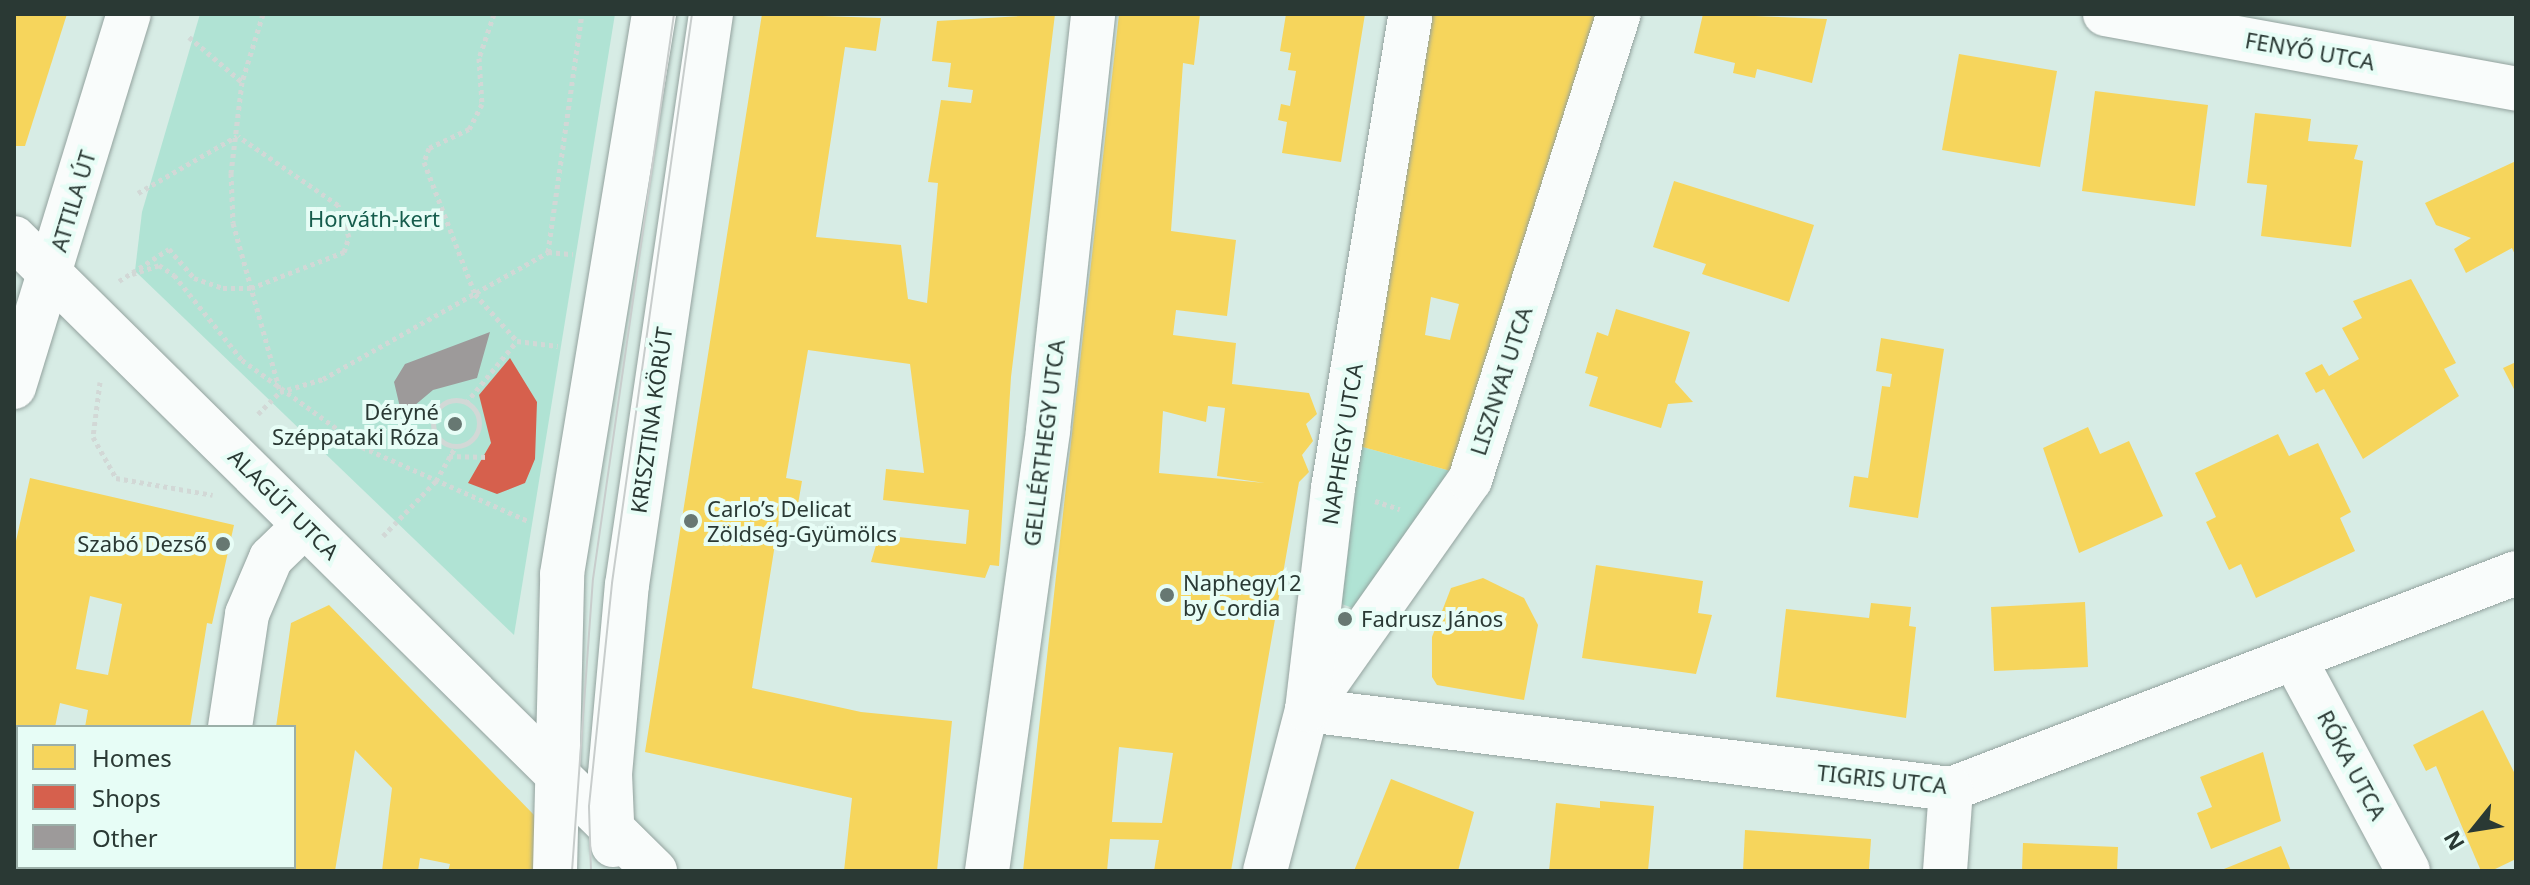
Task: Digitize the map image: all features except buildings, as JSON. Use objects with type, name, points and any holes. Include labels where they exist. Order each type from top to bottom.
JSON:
[{"type":"street","name":"ATTILA ÚT","points":[[14,387],[129,14]]},
{"type":"street","points":[[555,871],[553,772],[562,574],[654,14]]},
{"type":"street","name":"KRISZTINA KÖRÚT","points":[[614,850],[627,585],[711,14]]},
{"type":"street","name":"GELLÉRTHEGY UTCA","points":[[987,871],[1048,430],[1093,14]]},
{"type":"street","name":"NAPHEGY UTCA","points":[[1265,871],[1307,710],[1333,488],[1411,14]]},
{"type":"street","name":"LISZNYAI UTCA","points":[[1307,710],[1470,480],[1619,14]]},
{"type":"street","name":"FENYŐ UTCA","points":[[2105,14],[2516,89]]},
{"type":"street","name":"ALAGÚT UTCA","points":[[14,238],[553,772],[614,850],[655,871]]},
{"type":"street","points":[[230,725],[247,614],[271,558],[305,525]]},
{"type":"street","name":"TIGRIS UTCA","points":[[1307,710],[1951,789],[2516,573]]},
{"type":"street","name":"RÓKA UTCA","points":[[2295,660],[2408,871]]},
{"type":"street","points":[[1945,871],[1951,789]]},
{"type":"path","points":[[263,14],[242,82],[233,223],[280,392]]},
{"type":"path","points":[[494,14],[479,58],[482,104],[469,129],[429,148],[424,162],[475,294],[517,341]]},
{"type":"path","points":[[258,414],[280,392],[323,379],[548,252],[582,14]]},
{"type":"path","points":[[189,37],[242,82]]},
{"type":"path","points":[[138,193],[238,136]]},
{"type":"path","points":[[238,136],[338,205],[349,237],[328,264],[251,288],[194,278],[169,249],[120,278],[159,265],[174,275],[242,360],[280,392],[362,447],[508,512]]},
{"type":"path","points":[[466,403],[517,341],[538,339],[575,352]]},
{"type":"path","points":[[100,383],[93,437],[116,478],[193,492]]},
{"type":"path","points":[[456,446],[437,436],[434,416],[448,402],[466,403]]},
{"type":"path","points":[[383,536],[436,481],[456,446],[478,428],[466,403]]},
{"type":"path","points":[[449,456],[489,457]]},
{"type":"path","points":[[1333,488],[1443,522]]},
{"type":"green space","name":"Horváth-kert","points":[[200,14],[615,14],[514,635],[135,271],[142,212]]},
{"type":"green space","points":[[1359,446],[1458,473],[1361,611],[1339,603]]},
{"type":"tram line","points":[[572,871],[593,579],[674,14]]},
{"type":"tram line","points":[[591,871],[589,806],[612,583],[692,14]]},
{"type":"place","name":"Déryné Széppataki Róza","points":[[455,424]]},
{"type":"place","name":"Carlo’s Delicat Zöldség-Gyümölcs","points":[[691,521]]},
{"type":"place","name":"Szabó Dezső","points":[[223,544]]},
{"type":"place","name":"Naphegy12 by Cordia","points":[[1167,595]]},
{"type":"place","name":"Fadrusz János","points":[[1345,619]]}]
